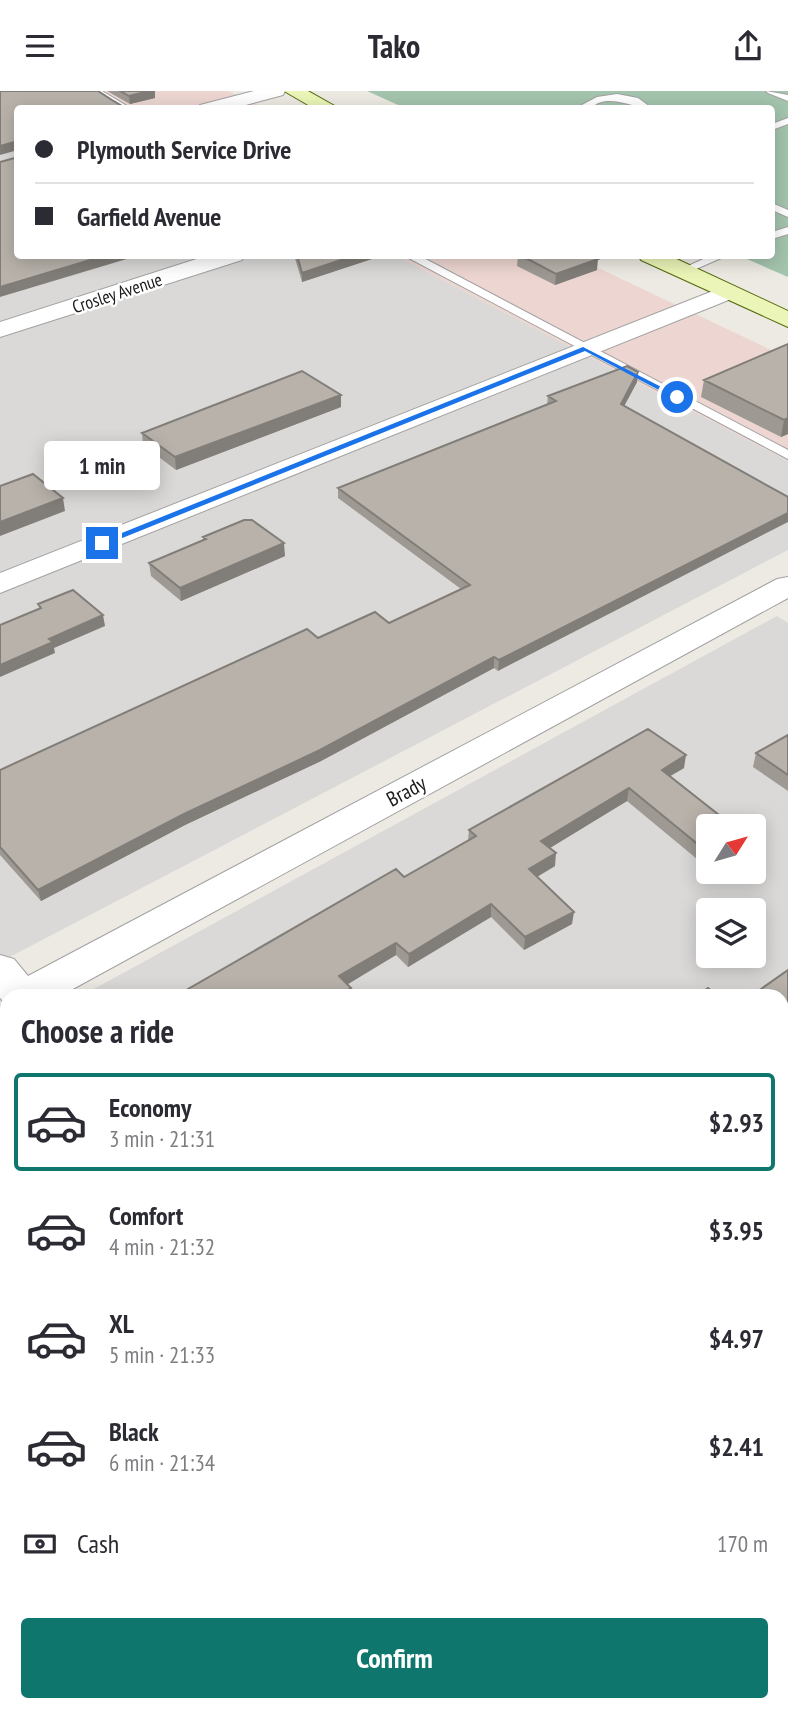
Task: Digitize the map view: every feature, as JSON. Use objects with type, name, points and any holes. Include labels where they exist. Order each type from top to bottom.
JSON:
[{"type":"main road","points":[[293,91],[323,105]]},
{"type":"main road","points":[[657,259],[788,320]]},
{"type":"street","points":[[222,105],[276,91]]},
{"type":"street","name":"Crosley Avenue","points":[[0,330],[222,259]]},
{"type":"street","points":[[0,584],[728,292]]},
{"type":"street","name":"Brady","points":[[36,989],[788,586]]},
{"type":"street","points":[[0,970],[17,989]]},
{"type":"lane","points":[[94,91],[120,105]]},
{"type":"lane","points":[[771,91],[788,98]]},
{"type":"lane","points":[[586,105],[590,97],[618,96],[640,101],[644,105]]},
{"type":"lane","points":[[416,259],[788,455]]},
{"type":"lane","points":[[682,271],[713,259]]},
{"type":"shaded area","points":[[0,91],[14,105],[14,259],[403,259],[788,461],[788,550],[0,962]]},
{"type":"shaded area","points":[[85,91],[228,91],[258,105],[112,105]]},
{"type":"shaded area","points":[[403,259],[579,259],[788,358],[788,461]]},
{"type":"shaded area","points":[[777,616],[788,623],[788,989],[94,989]]},
{"type":"green space","points":[[367,91],[788,91],[788,277],[747,259],[775,259],[775,105],[398,105]]},
{"type":"building","points":[[0,91],[98,91],[121,105],[14,105],[14,142],[0,146]]},
{"type":"building","points":[[120,91],[149,91],[129,96]]},
{"type":"building","points":[[14,158],[14,259],[94,259],[0,287],[0,162]]},
{"type":"building","points":[[298,259],[344,259],[302,273]]},
{"type":"building","points":[[528,259],[598,259],[556,274]]},
{"type":"building","points":[[788,344],[788,418],[784,420],[704,380]]},
{"type":"building","points":[[627,366],[638,372],[621,404],[788,497],[788,513],[499,660],[494,657],[320,750],[184,814],[38,890],[0,847],[0,770],[307,629],[318,638],[375,612],[389,623],[470,585],[338,488],[556,401],[548,396]]},
{"type":"building","points":[[302,371],[341,395],[175,457],[142,433]]},
{"type":"building","points":[[33,474],[63,498],[0,522],[0,486]]},
{"type":"building","points":[[244,520],[252,520],[284,543],[180,588],[149,563],[206,539],[203,537]]},
{"type":"building","points":[[73,590],[103,615],[49,639],[53,642],[0,665],[0,625],[41,608],[38,604]]},
{"type":"building","points":[[648,729],[686,755],[662,770],[718,814],[696,814],[696,843],[629,788],[541,841],[556,853],[529,869],[574,912],[525,937],[491,904],[409,954],[396,943],[339,976],[349,989],[188,989],[396,869],[404,877],[476,836],[469,830]]},
{"type":"building","points":[[788,735],[788,775],[756,753]]},
{"type":"building","points":[[788,970],[788,989],[761,989]]},
{"type":"route","points":[[102,543],[585,349],[677,397]]}]
